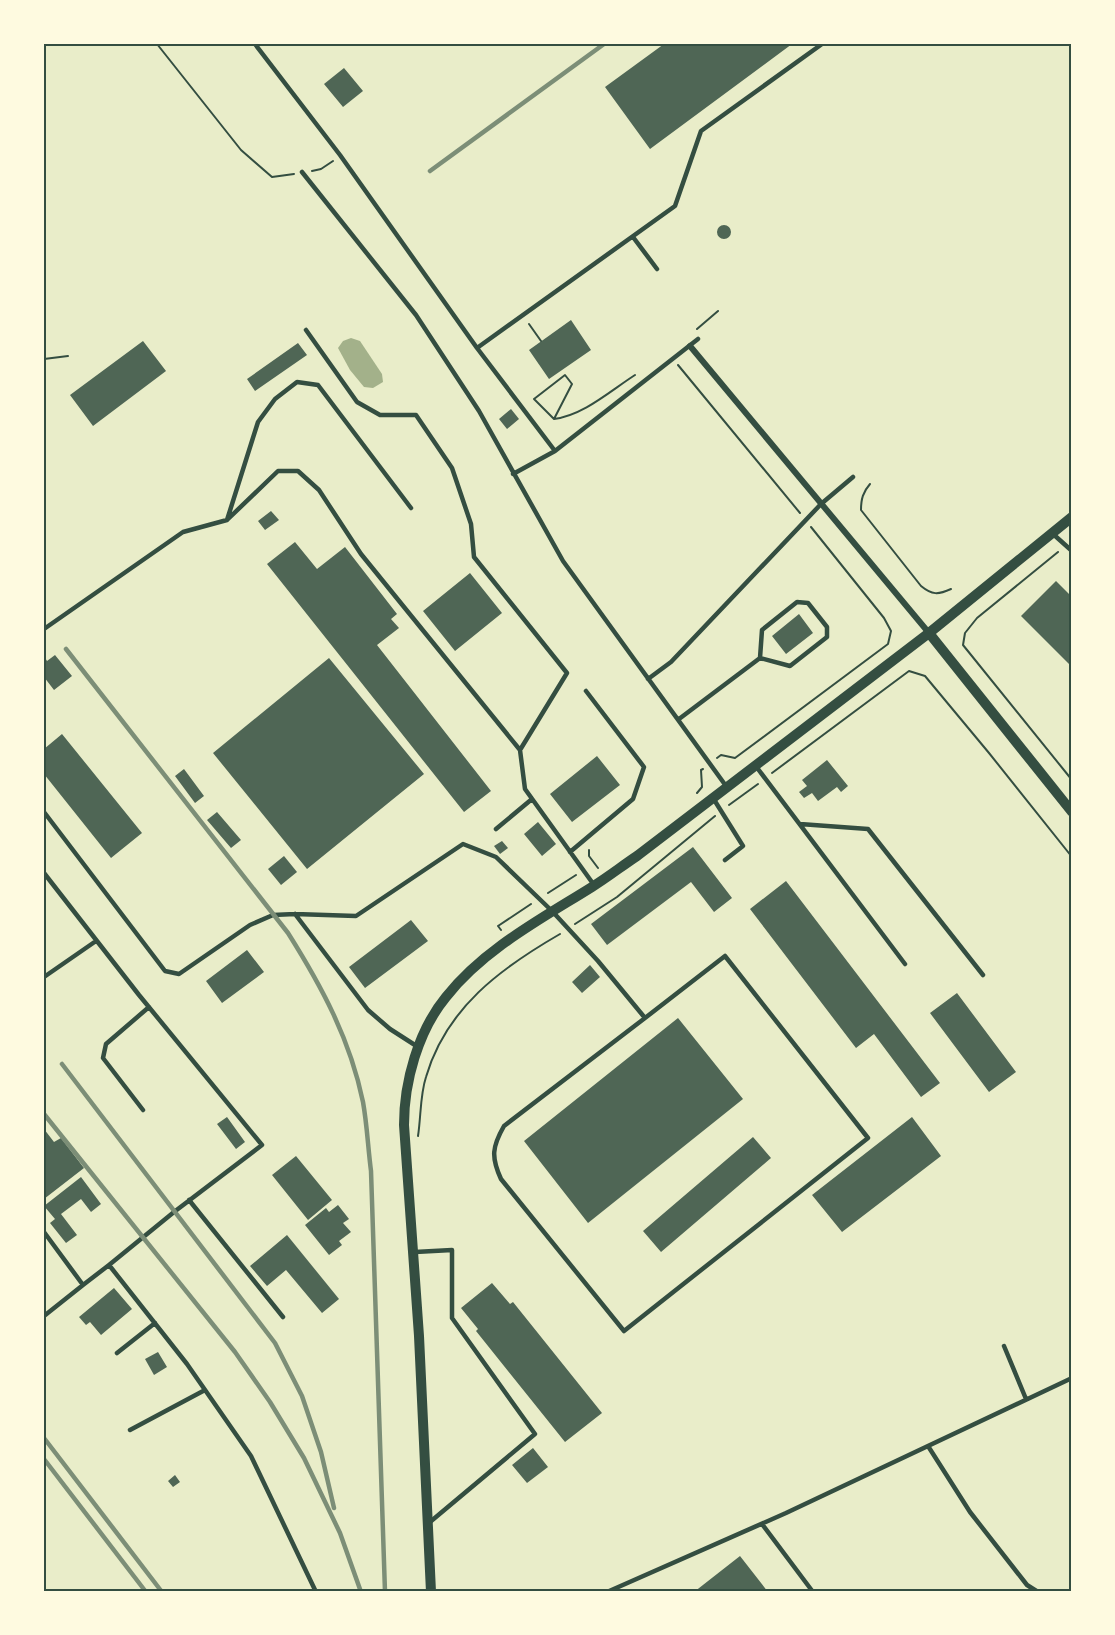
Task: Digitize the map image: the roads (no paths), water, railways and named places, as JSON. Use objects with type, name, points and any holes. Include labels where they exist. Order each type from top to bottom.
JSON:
[{"type":"street","points":[[690,345],[929,633],[1071,812]]},
{"type":"street","points":[[431,1592],[419,1336],[404,1105],[418,1047],[445,997],[472,969],[507,941],[594,886],[713,798],[929,633],[1071,517]]},
{"type":"lane","points":[[255,44],[340,155],[477,348],[555,451]]},
{"type":"lane","points":[[477,348],[675,206],[700,131],[822,44]]},
{"type":"lane","points":[[302,172],[416,315],[479,411],[563,561],[726,787]]},
{"type":"lane","points":[[633,237],[657,269]]},
{"type":"lane","points":[[306,330],[357,402],[380,415],[416,415],[452,468],[471,524],[474,557],[567,673],[520,750]]},
{"type":"lane","points":[[513,474],[555,451],[698,339]]},
{"type":"lane","points":[[227,520],[258,422],[274,399],[297,382],[318,385],[411,508]]},
{"type":"lane","points":[[44,629],[183,532],[227,520],[278,471],[298,471],[319,490],[361,554],[520,750],[525,789],[594,886]]},
{"type":"lane","points":[[648,679],[671,663],[821,504],[853,477]]},
{"type":"lane","points":[[1053,534],[1071,551]]},
{"type":"lane","points":[[679,719],[760,658],[762,630],[797,602],[808,603],[827,627],[827,638],[790,666],[760,658]]},
{"type":"lane","points":[[570,852],[633,799],[645,767],[586,691]]},
{"type":"lane","points":[[755,765],[905,964]]},
{"type":"lane","points":[[713,798],[743,846],[725,860]]},
{"type":"lane","points":[[496,829],[532,799]]},
{"type":"lane","points":[[44,812],[165,971],[179,974],[250,925],[273,915],[356,916],[463,844],[496,857],[552,911],[645,1018]]},
{"type":"lane","points":[[800,824],[868,829],[983,975]]},
{"type":"lane","points":[[44,873],[149,1007],[262,1145],[44,1316]]},
{"type":"lane","points":[[295,914],[368,1010],[390,1029],[418,1047]]},
{"type":"lane","points":[[44,977],[96,940]]},
{"type":"lane","points":[[725,956],[868,1138],[624,1331],[501,1179],[493,1162],[496,1141],[504,1126],[645,1018],[725,956]]},
{"type":"lane","points":[[143,1110],[104,1058],[106,1044],[149,1007]]},
{"type":"lane","points":[[189,1200],[283,1317]]},
{"type":"lane","points":[[44,1232],[83,1285]]},
{"type":"lane","points":[[413,1252],[452,1250],[452,1318],[535,1434],[428,1523]]},
{"type":"lane","points":[[109,1265],[205,1390],[250,1456],[316,1592]]},
{"type":"lane","points":[[117,1353],[155,1323]]},
{"type":"lane","points":[[1004,1346],[1026,1399]]},
{"type":"lane","points":[[607,1592],[762,1524],[1071,1378]]},
{"type":"lane","points":[[130,1430],[205,1390]]},
{"type":"lane","points":[[928,1446],[970,1512],[1027,1585],[1038,1592]]},
{"type":"lane","points":[[762,1524],[813,1592]]},
{"type":"railway","points":[[430,171],[604,44]]},
{"type":"railway","points":[[66,649],[288,933],[323,994],[351,1057],[366,1119],[371,1171],[385,1592]]},
{"type":"railway","points":[[62,1064],[275,1343],[302,1396],[321,1452],[334,1508]]},
{"type":"railway","points":[[44,1114],[235,1352],[270,1402],[304,1458],[340,1533],[361,1592]]},
{"type":"railway","points":[[44,1438],[162,1592]]},
{"type":"railway","points":[[44,1459],[146,1592]]}]
